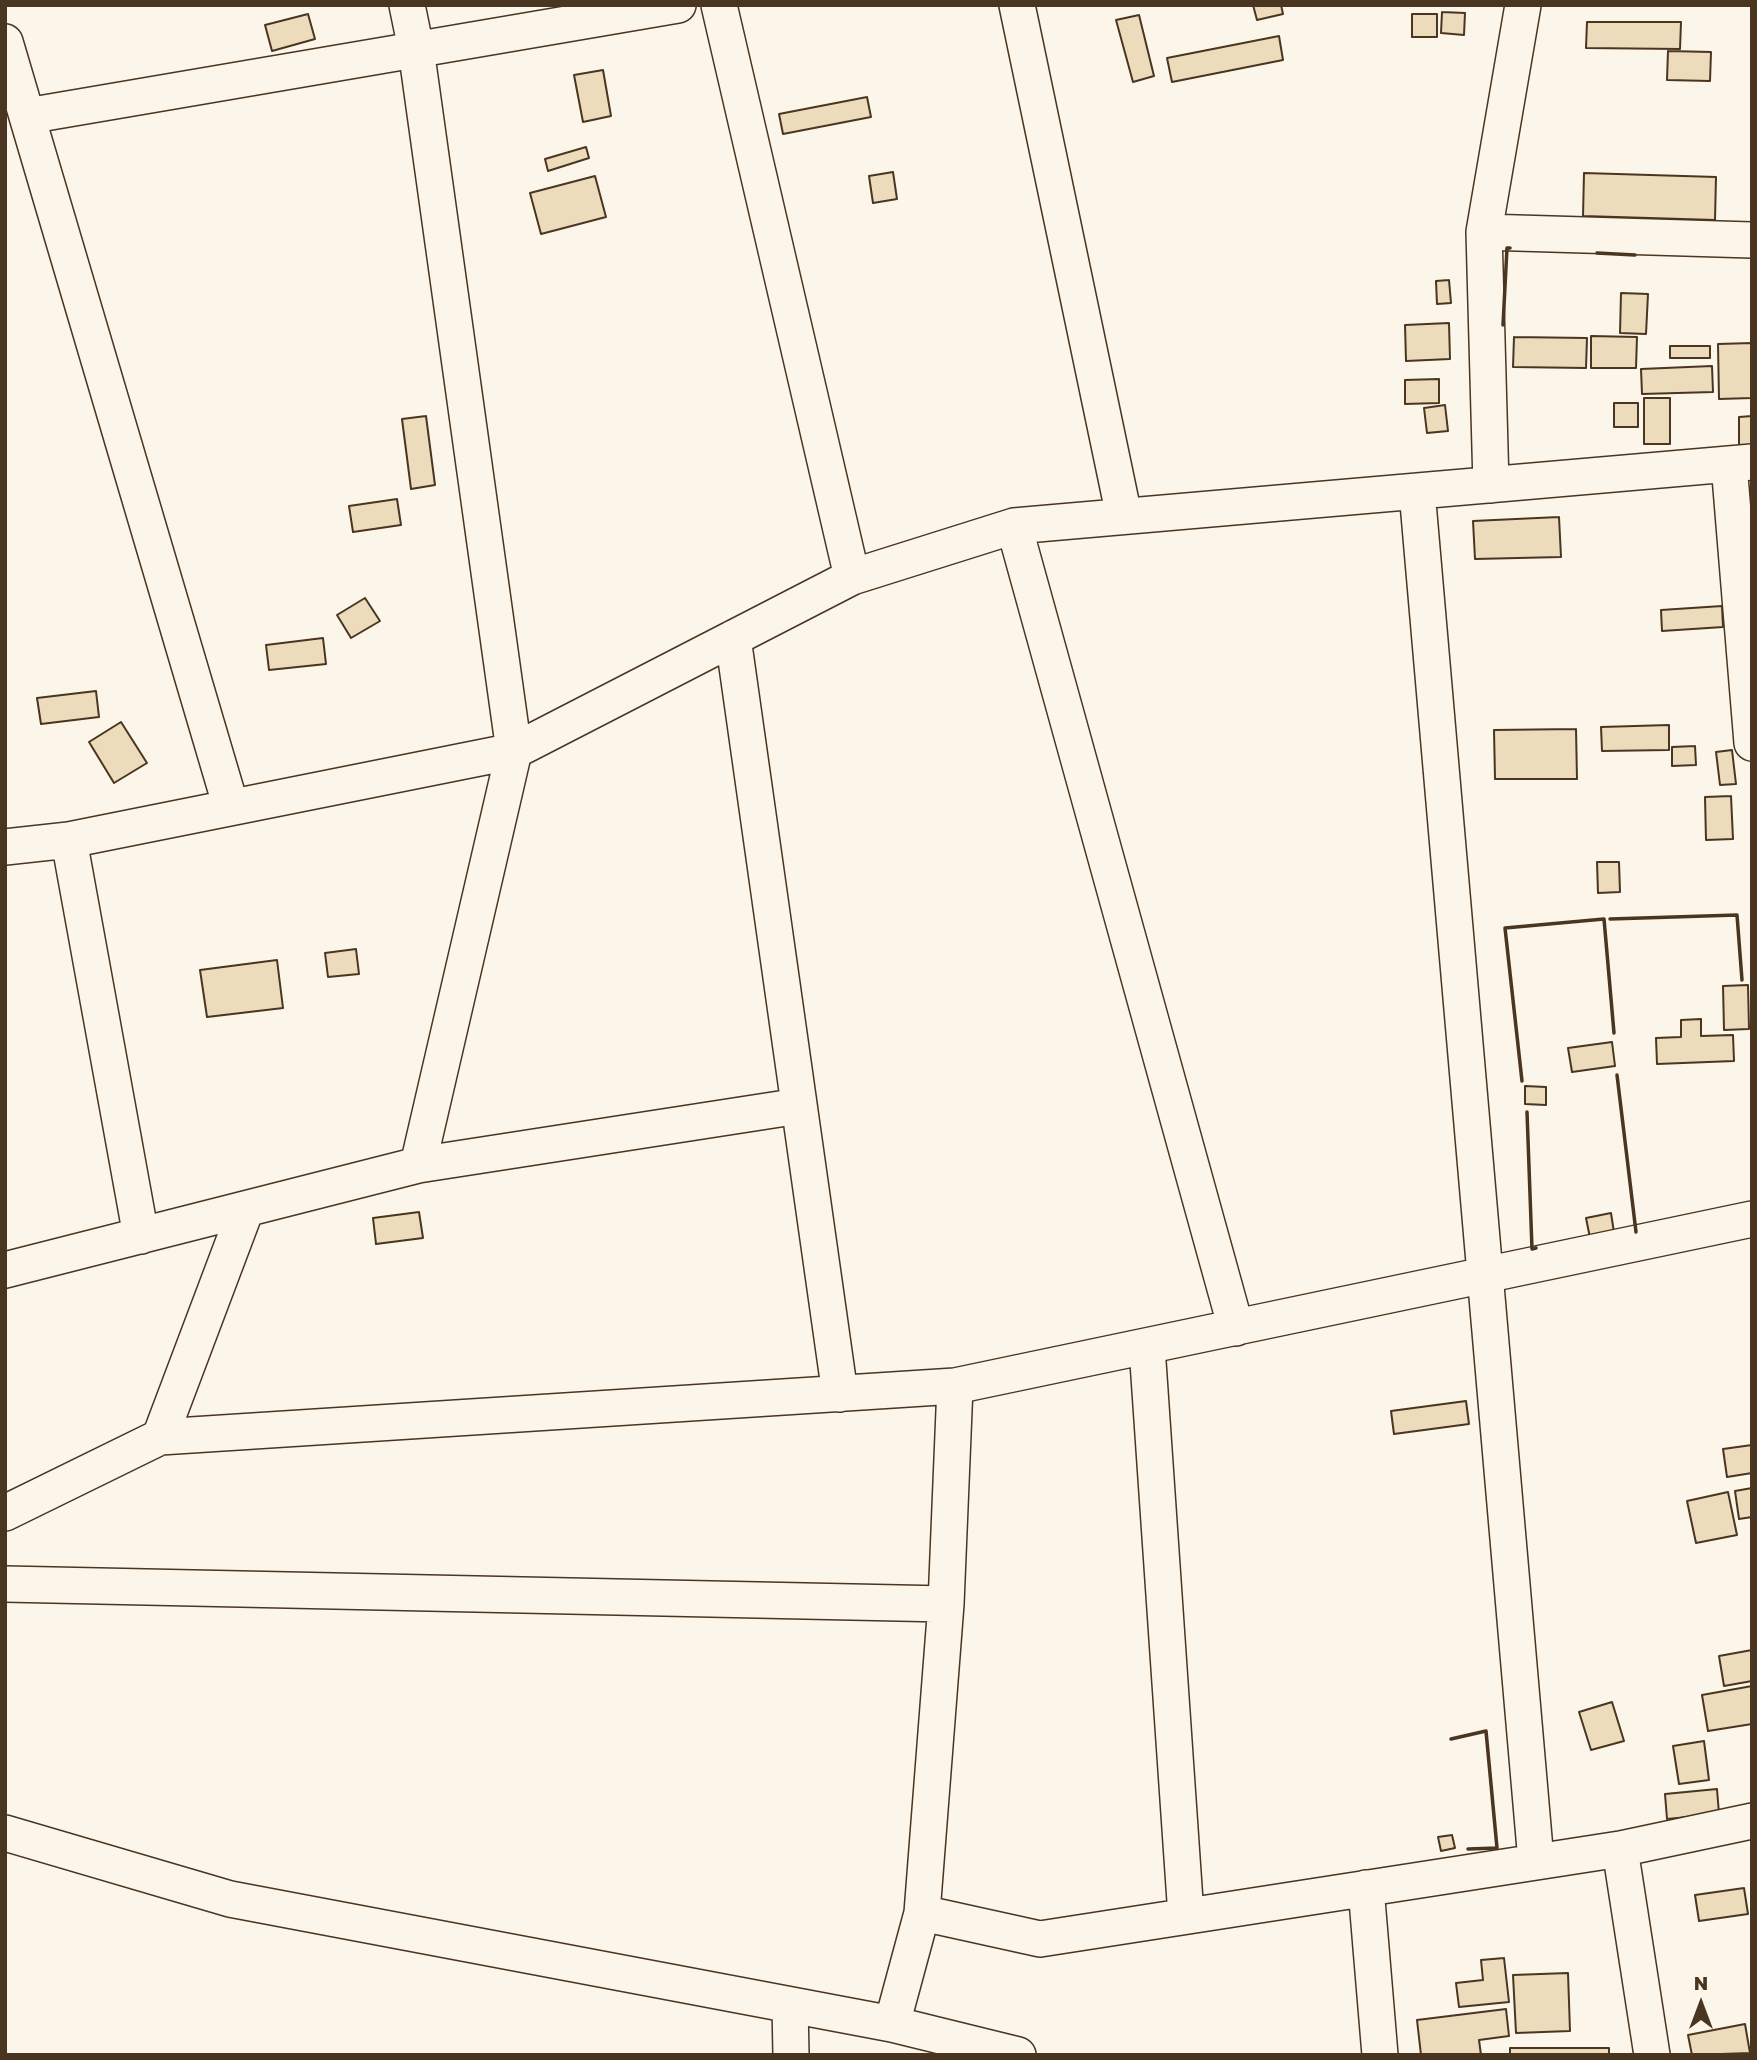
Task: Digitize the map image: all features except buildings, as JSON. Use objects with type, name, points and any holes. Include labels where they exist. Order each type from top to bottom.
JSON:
[{"type":"street","points":[[407,5],[416,49],[514,751],[418,1165]]},
{"type":"street","points":[[27,116],[678,5]]},
{"type":"street","points":[[719,5],[852,577]]},
{"type":"street","points":[[1017,5],[1124,516]]},
{"type":"street","points":[[1491,485],[1484,232],[1523,5]]},
{"type":"street","points":[[5,42],[231,807]]},
{"type":"street","points":[[1484,232],[1752,240]]},
{"type":"street","points":[[5,847],[69,840],[514,751],[852,577],[1014,526],[1740,463],[1752,740]]},
{"type":"street","points":[[1417,491],[1536,1861]]},
{"type":"street","points":[[1014,526],[1236,1328]]},
{"type":"street","points":[[733,638],[840,1394]]},
{"type":"street","points":[[69,840],[141,1236]]},
{"type":"street","points":[[5,1270],[418,1165],[799,1105]]},
{"type":"street","points":[[160,1437],[246,1209]]},
{"type":"street","points":[[5,1513],[160,1437],[955,1387],[1752,1219]]},
{"type":"street","points":[[1147,1347],[1186,1916]]},
{"type":"street","points":[[892,2024],[922,1913],[946,1604],[955,1387]]},
{"type":"street","points":[[5,1584],[946,1604]]},
{"type":"street","points":[[922,1913],[1040,1939],[1620,1849],[1752,1821]]},
{"type":"street","points":[[5,1833],[230,1899],[892,2024],[1018,2055]]},
{"type":"street","points":[[1620,1849],[1652,2055]]},
{"type":"street","points":[[1366,1888],[1380,2055]]},
{"type":"street","points":[[790,2005],[791,2055]]},
{"type":"wall","points":[[1503,325],[1507,248],[1510,248]]},
{"type":"wall","points":[[1597,253],[1635,255]]},
{"type":"wall","points":[[1610,919],[1737,915],[1742,980]]},
{"type":"wall","points":[[1522,1081],[1505,928],[1604,919],[1614,1033]]},
{"type":"wall","points":[[1617,1075],[1636,1232]]},
{"type":"wall","points":[[1527,1112],[1532,1249],[1536,1248]]},
{"type":"wall","points":[[1451,1739],[1486,1731],[1497,1848],[1468,1849]]}]
